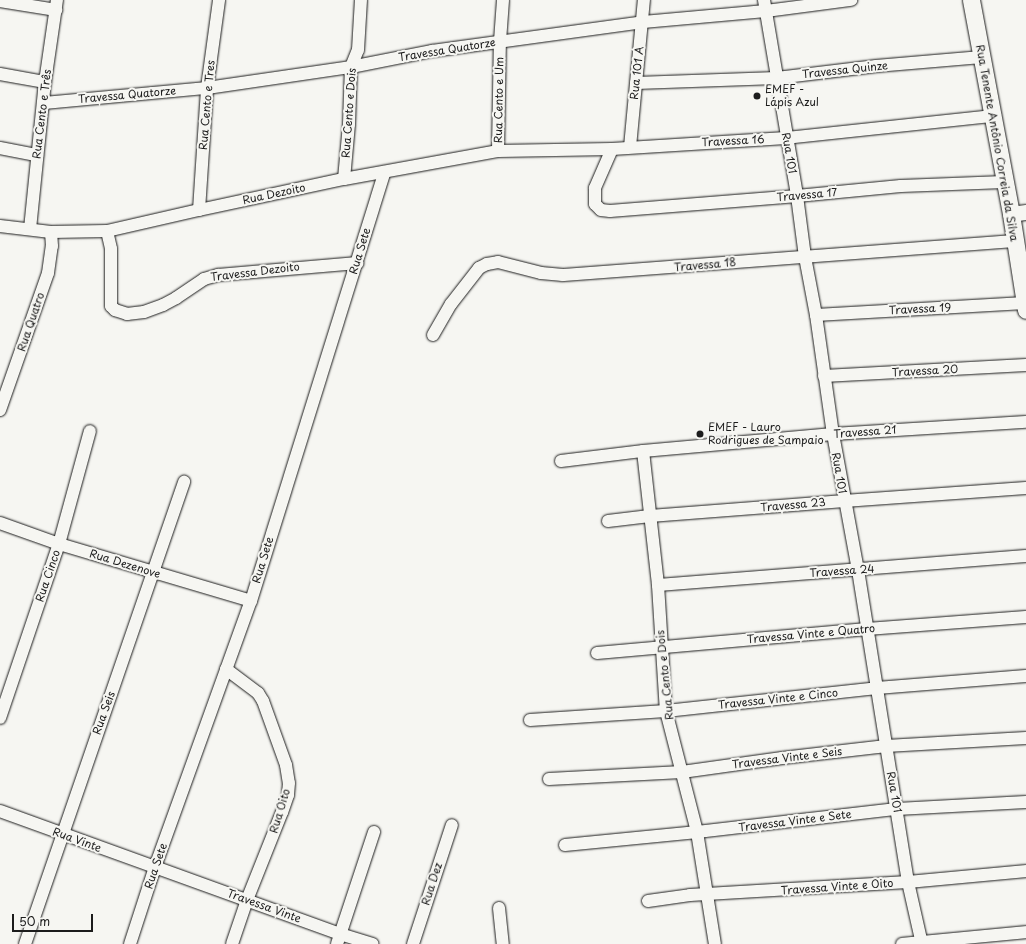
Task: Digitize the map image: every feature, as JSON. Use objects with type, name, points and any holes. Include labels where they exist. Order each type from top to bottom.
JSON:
[{"type":"main road","name":"Rua Tenente Antônio Correia da Silva","points":[[971,0],[1004,182],[1018,213],[1015,241],[1025,307]]},
{"type":"street","points":[[0,0],[56,5]]},
{"type":"street","name":"Rua Cento e Tres","points":[[198,210],[207,88],[219,0]]},
{"type":"street","name":"Rua Cento e Dois","points":[[344,179],[349,124],[351,67],[358,50],[361,0]]},
{"type":"street","name":"Rua Cento e Um","points":[[498,152],[500,41],[504,0]]},
{"type":"street","name":"Rua 101 A","points":[[630,147],[644,0]]},
{"type":"street","name":"Travessa Quatorze","points":[[44,103],[207,88],[351,67],[432,51],[765,5],[851,0]]},
{"type":"street","name":"Rua Cento e Três","points":[[30,229],[45,82],[56,5]]},
{"type":"street","name":"Rua 101","points":[[765,5],[786,138],[798,196],[805,257],[816,315],[844,501],[858,570],[908,882],[922,943]]},
{"type":"street","name":"Travessa Quinze","points":[[636,83],[777,78],[876,66],[982,57]]},
{"type":"street","points":[[0,74],[45,82]]},
{"type":"street","name":"Travessa 16","points":[[498,152],[612,150],[630,147],[786,138],[992,116]]},
{"type":"street","points":[[0,148],[37,155]]},
{"type":"street","name":"Travessa 17","points":[[612,150],[594,188],[596,204],[601,210],[610,211],[798,196],[901,186],[1004,182]]},
{"type":"street","name":"Rua Dezoito","points":[[0,226],[51,232],[108,232],[198,210],[344,179],[498,152]]},
{"type":"street","name":"Rua Sete","points":[[130,944],[155,867],[250,601],[385,172]]},
{"type":"street","name":"Rua Quatro","points":[[0,410],[48,273],[52,246],[51,232]]},
{"type":"street","name":"Travessa Dezoito","points":[[108,232],[110,249],[111,306],[115,310],[127,314],[144,312],[176,298],[204,279],[218,275],[357,263]]},
{"type":"street","name":"Travessa 18","points":[[433,335],[458,293],[478,268],[487,264],[504,263],[541,272],[563,275],[1015,241]]},
{"type":"street","name":"Travessa 19","points":[[816,315],[1025,307]]},
{"type":"street","name":"Travessa 20","points":[[824,376],[1026,365]]},
{"type":"street","name":"Travessa 21","points":[[561,460],[643,450],[833,434],[1026,422]]},
{"type":"street","name":"Rua Cinco","points":[[0,718],[59,544],[90,431]]},
{"type":"street","name":"Rua Cento e Dois","points":[[643,450],[658,585],[666,711],[697,832],[715,944]]},
{"type":"street","name":"Rua Seis","points":[[25,944],[61,834],[154,573],[184,482]]},
{"type":"street","name":"Travessa 23","points":[[608,521],[650,516],[1026,488]]},
{"type":"street","name":"Rua Dezenove","points":[[0,523],[59,544],[250,601]]},
{"type":"street","name":"Travessa 24","points":[[658,585],[1026,556]]},
{"type":"street","name":"Travessa Vinte e Quatro","points":[[597,653],[867,628],[1026,617]]},
{"type":"street","name":"Rua Oito","points":[[226,669],[258,693],[263,701],[286,765],[289,783],[288,795],[282,812],[247,900],[232,944]]},
{"type":"street","name":"Travessa Vinte e Cinco","points":[[530,720],[666,711],[877,688],[1026,676]]},
{"type":"street","name":"Travessa Vinte e Seis","points":[[549,779],[682,772],[782,758],[886,746],[1026,738]]},
{"type":"street","name":"Travessa Vinte e Sete","points":[[565,845],[697,832],[897,809],[1026,802]]},
{"type":"street","name":"Rua Vinte","points":[[0,811],[155,867]]},
{"type":"street","name":"Rua Dez","points":[[413,944],[452,825]]},
{"type":"street","points":[[338,939],[374,832]]},
{"type":"street","name":"Travessa Vinte","points":[[155,867],[247,900],[338,939],[374,944]]},
{"type":"street","name":"Travessa Vinte e Oito","points":[[648,901],[707,895],[908,882],[1026,871]]},
{"type":"street","points":[[499,908],[503,944]]},
{"type":"street","points":[[902,944],[1026,932]]},
{"type":"place","name":"EMEF - Lápis Azul","points":[[757,96]]},
{"type":"place","name":"EMEF - Lauro Rodrigues de Sampaio","points":[[700,434]]}]
